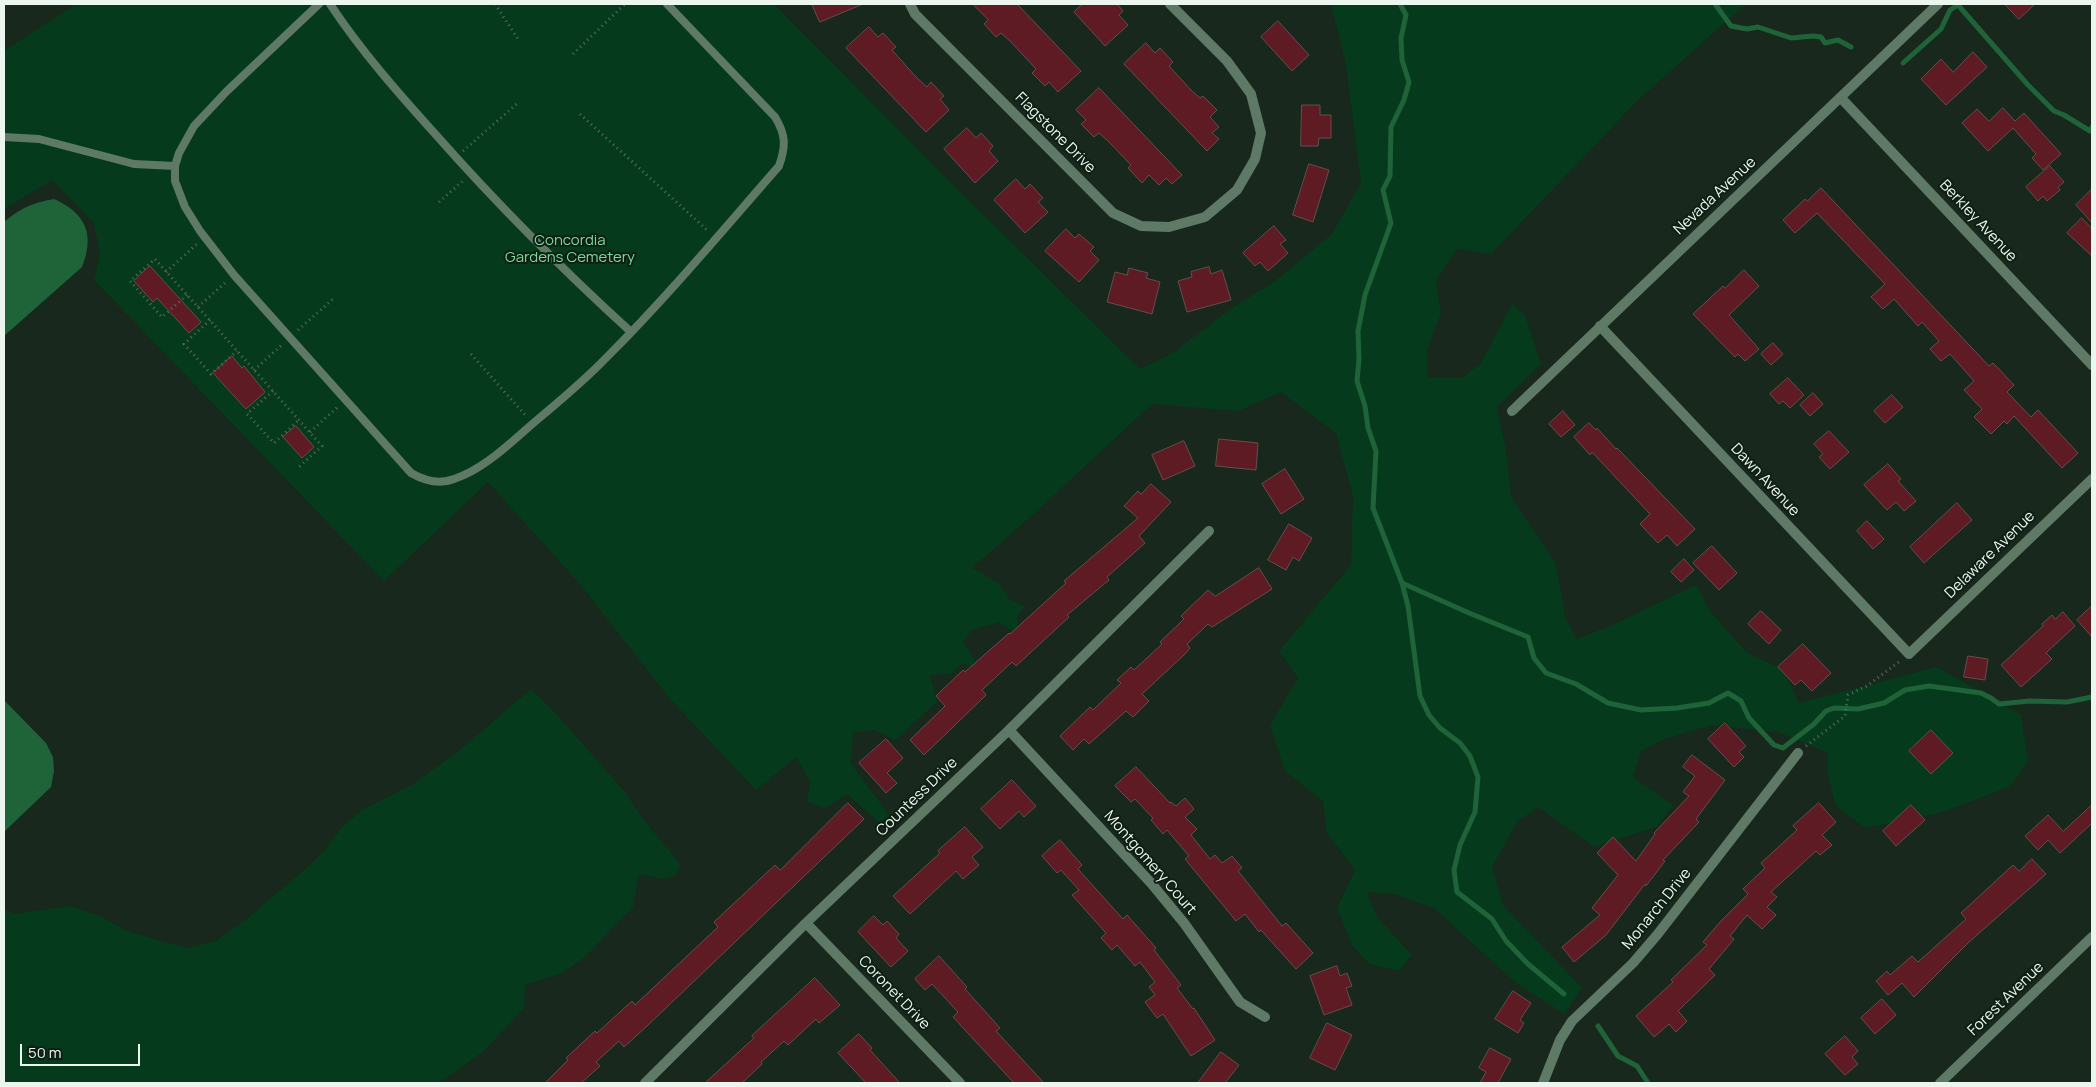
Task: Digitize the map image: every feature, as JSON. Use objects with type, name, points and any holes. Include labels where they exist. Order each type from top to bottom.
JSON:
[{"type":"street","name":"Flagstone Drive","points":[[910,4],[915,14],[1114,213],[1141,226],[1169,227],[1204,217],[1237,190],[1255,159],[1261,133],[1251,94],[1227,62],[1170,4]]},
{"type":"street","name":"Nevada Avenue","points":[[1512,411],[1938,4]]},
{"type":"street","name":"Berkley Avenue","points":[[1841,98],[2092,365]]},
{"type":"street","name":"Dawn Avenue","points":[[1600,326],[1909,654]]},
{"type":"street","name":"Delaware Avenue","points":[[1909,654],[2092,478]]},
{"type":"street","name":"Countess Drive","points":[[645,1083],[806,923],[1009,730],[1209,531]]},
{"type":"street","name":"Montgomery Court","points":[[1009,730],[1151,883],[1184,923],[1240,1002],[1265,1017]]},
{"type":"street","name":"Monarch Drive","points":[[1543,1083],[1560,1040],[1572,1021],[1633,963],[1651,942],[1798,753]]},
{"type":"street","name":"Coronet Drive","points":[[806,923],[960,1083]]},
{"type":"street","name":"Forest Avenue","points":[[1940,1083],[2092,937]]},
{"type":"lane","points":[[319,4],[208,110],[187,136],[179,153],[175,166],[175,181],[185,206],[205,237],[234,275],[411,473],[423,480],[437,482],[452,480],[470,473],[533,424],[588,376],[716,239],[779,166],[784,152],[785,140],[783,129],[775,117],[668,4]]},
{"type":"lane","points":[[330,4],[347,29],[394,88],[470,174],[545,251],[631,332]]},
{"type":"lane","points":[[4,137],[39,139],[134,164],[175,166]]},
{"type":"path","points":[[495,4],[518,38]]},
{"type":"path","points":[[573,54],[625,4]]},
{"type":"path","points":[[456,158],[518,102]]},
{"type":"path","points":[[580,114],[716,239]]},
{"type":"path","points":[[439,202],[470,174]]},
{"type":"path","points":[[166,272],[205,237]]},
{"type":"path","points":[[187,295],[162,317],[130,281],[154,259],[210,320],[322,446],[299,467]]},
{"type":"path","points":[[198,308],[234,275]]},
{"type":"path","points":[[210,320],[184,344],[211,374],[237,350]]},
{"type":"path","points":[[471,354],[533,424]]},
{"type":"path","points":[[273,391],[247,414],[274,443],[299,420]]},
{"type":"path","points":[[310,432],[345,401]]},
{"type":"path","points":[[1798,753],[1845,716],[1848,695],[1868,686],[1909,654]]},
{"type":"green space","name":"Concordia Gardens Cemetery","points":[[76,4],[774,4],[953,185],[1140,369],[1171,354],[1235,306],[1275,281],[1332,234],[1361,183],[1346,65],[1331,4],[1746,4],[1638,100],[1491,254],[1457,249],[1436,281],[1441,313],[1427,350],[1427,377],[1462,378],[1481,363],[1512,304],[1525,315],[1541,364],[1497,407],[1506,450],[1511,497],[1555,562],[1566,619],[1577,639],[1608,627],[1696,585],[1711,612],[1747,653],[1782,669],[1799,703],[1937,667],[2021,715],[2028,762],[2009,787],[1943,812],[1865,828],[1836,806],[1827,771],[1828,753],[1778,732],[1712,725],[1664,739],[1641,751],[1633,777],[1673,805],[1658,826],[1594,847],[1538,807],[1517,822],[1492,867],[1503,905],[1582,988],[1564,1014],[1515,982],[1434,908],[1394,894],[1367,892],[1377,917],[1412,955],[1399,971],[1369,964],[1352,945],[1337,908],[1355,870],[1327,833],[1323,801],[1285,771],[1270,725],[1298,678],[1279,651],[1351,565],[1353,496],[1336,433],[1281,392],[1238,411],[1152,404],[972,568],[999,583],[1010,600],[1025,607],[1017,617],[1017,635],[999,622],[972,630],[963,642],[982,671],[962,663],[951,674],[930,675],[937,702],[895,740],[875,730],[853,733],[851,764],[890,816],[879,822],[847,794],[826,808],[807,802],[810,781],[796,757],[756,790],[670,699],[580,584],[488,482],[384,581],[94,280],[100,253],[94,223],[52,180],[4,209],[4,51]]},
{"type":"green space","points":[[531,689],[560,718],[625,792],[640,815],[680,864],[676,875],[664,879],[639,874],[633,907],[585,957],[562,973],[525,985],[524,1008],[484,1051],[439,1083],[4,1083],[4,909],[14,914],[69,906],[98,915],[127,931],[187,948],[216,941],[244,921],[304,870],[323,852],[342,827],[362,810],[413,784],[455,754]]},
{"type":"shaded area","points":[[54,199],[74,211],[85,226],[88,245],[82,267],[4,336],[4,222],[27,207]]},
{"type":"shaded area","points":[[4,700],[46,743],[53,757],[54,771],[51,787],[4,832]]},
{"type":"building","points":[[812,4],[863,4],[820,22]]},
{"type":"building","points":[[973,4],[1017,4],[1081,71],[1058,92],[1049,82],[1045,86],[1032,73],[1036,69],[1011,42],[1001,33],[996,37],[984,24],[988,20]]},
{"type":"building","points":[[1083,4],[1117,4],[1123,11],[1119,15],[1128,25],[1105,46],[1074,12]]},
{"type":"building","points":[[2005,4],[2035,4],[2019,19]]},
{"type":"building","points":[[1278,21],[1309,55],[1292,71],[1261,37]]},
{"type":"building","points":[[869,27],[878,37],[883,33],[896,47],[892,50],[916,77],[927,87],[931,82],[944,96],[940,99],[949,110],[926,132],[846,48]]},
{"type":"building","points":[[1146,43],[1155,53],[1160,48],[1173,62],[1169,66],[1191,90],[1200,98],[1203,96],[1217,110],[1210,117],[1219,127],[1212,133],[1219,139],[1207,151],[1124,64]]},
{"type":"building","points":[[1973,52],[1987,67],[1946,105],[1921,79],[1941,59],[1953,72]]},
{"type":"building","points":[[1099,88],[1182,175],[1172,184],[1166,178],[1159,185],[1149,175],[1142,183],[1128,168],[1131,165],[1109,142],[1099,133],[1094,137],[1081,124],[1086,120],[1076,110]]},
{"type":"building","points":[[1302,105],[1320,105],[1320,115],[1331,115],[1331,138],[1319,138],[1318,146],[1301,146]]},
{"type":"building","points":[[2003,108],[2015,121],[2024,113],[2061,154],[2043,170],[2032,158],[2036,154],[2013,128],[1988,151],[1962,123],[1977,109],[1989,121]]},
{"type":"building","points":[[967,128],[976,138],[981,133],[993,146],[989,151],[998,161],[975,183],[944,149]]},
{"type":"building","points":[[1309,164],[1329,170],[1313,222],[1293,215]]},
{"type":"building","points":[[2050,166],[2064,182],[2058,187],[2060,190],[2047,201],[2043,196],[2038,201],[2026,187]]},
{"type":"building","points":[[1016,179],[1025,189],[1030,184],[1043,198],[1038,202],[1048,212],[1025,233],[994,200]]},
{"type":"building","points":[[1821,188],[1989,366],[1993,363],[2014,385],[2007,392],[2031,417],[2038,410],[2078,453],[2062,468],[2014,416],[2007,424],[2004,421],[1991,434],[1974,417],[1982,409],[1964,390],[1974,381],[1950,354],[1941,361],[1930,349],[1939,341],[1922,322],[1918,326],[1894,299],[1883,309],[1871,297],[1885,284],[1817,213],[1795,233],[1783,220],[1805,199],[1807,201]]},
{"type":"building","points":[[2092,189],[2092,223],[2076,205]]},
{"type":"building","points":[[2082,218],[2092,229],[2092,256],[2067,233]]},
{"type":"building","points":[[1274,226],[1286,240],[1280,244],[1288,253],[1268,271],[1260,262],[1255,266],[1243,253]]},
{"type":"building","points":[[1066,229],[1075,238],[1079,234],[1094,247],[1090,251],[1099,260],[1079,282],[1045,251]]},
{"type":"building","points":[[150,266],[201,322],[189,333],[157,298],[153,302],[134,281]]},
{"type":"building","points":[[1209,267],[1211,274],[1222,270],[1231,300],[1187,312],[1178,281],[1192,277],[1191,272]]},
{"type":"building","points":[[1129,268],[1148,273],[1146,278],[1160,282],[1152,314],[1107,302],[1115,272],[1127,275]]},
{"type":"building","points":[[1744,270],[1759,286],[1729,315],[1759,349],[1745,361],[1738,354],[1735,357],[1693,314],[1723,286],[1725,288]]},
{"type":"building","points":[[1773,343],[1783,354],[1771,365],[1761,354]]},
{"type":"building","points":[[232,356],[242,368],[244,366],[265,392],[246,409],[213,373]]},
{"type":"building","points":[[1788,378],[1804,395],[1790,408],[1783,401],[1779,404],[1770,394]]},
{"type":"building","points":[[1813,393],[1823,404],[1810,416],[1800,405]]},
{"type":"building","points":[[1892,395],[1903,407],[1885,423],[1874,411]]},
{"type":"building","points":[[1563,411],[1575,425],[1561,437],[1549,424]]},
{"type":"building","points":[[1589,423],[1596,430],[1597,428],[1617,448],[1695,529],[1677,546],[1667,535],[1658,543],[1640,524],[1650,514],[1592,452],[1590,455],[1574,437]]},
{"type":"building","points":[[296,426],[314,447],[302,458],[283,437]]},
{"type":"building","points":[[1829,431],[1849,452],[1830,469],[1819,457],[1823,454],[1814,444]]},
{"type":"building","points":[[1219,439],[1258,443],[1256,470],[1216,466]]},
{"type":"building","points":[[1184,441],[1195,466],[1163,480],[1152,455]]},
{"type":"building","points":[[1888,464],[1901,479],[1898,481],[1916,501],[1904,511],[1896,502],[1887,510],[1864,485]]},
{"type":"building","points":[[1285,469],[1304,499],[1281,514],[1262,484]]},
{"type":"building","points":[[1151,484],[1171,502],[1139,536],[1145,543],[1107,577],[1109,580],[1067,615],[1069,617],[1016,666],[1012,662],[982,690],[986,695],[924,755],[910,740],[945,706],[936,696],[963,670],[965,672],[1010,634],[1066,583],[1064,581],[1138,518],[1124,506],[1138,491],[1141,494]]},
{"type":"building","points":[[1957,503],[1972,520],[1924,563],[1910,547]]},
{"type":"building","points":[[1867,521],[1884,539],[1873,549],[1857,531]]},
{"type":"building","points":[[1289,524],[1312,538],[1299,561],[1293,557],[1286,570],[1268,560]]},
{"type":"building","points":[[1712,546],[1737,573],[1719,590],[1693,563]]},
{"type":"building","points":[[1684,559],[1694,570],[1681,582],[1671,572]]},
{"type":"building","points":[[1259,568],[1272,589],[1212,627],[1208,624],[1187,644],[1190,648],[1185,654],[1142,694],[1149,701],[1133,717],[1126,711],[1089,744],[1084,739],[1073,750],[1060,736],[1090,707],[1093,710],[1121,683],[1117,680],[1131,667],[1134,670],[1162,644],[1160,642],[1184,619],[1181,616],[1208,590],[1215,596]]},
{"type":"building","points":[[2092,606],[2092,637],[2077,620]]},
{"type":"building","points":[[1761,611],[1781,630],[1769,644],[1748,624]]},
{"type":"building","points":[[2063,612],[2075,626],[2046,653],[2052,659],[2021,687],[2001,665],[2043,626],[2042,624],[2052,615],[2055,619]]},
{"type":"building","points":[[1803,644],[1831,673],[1812,691],[1801,680],[1795,685],[1778,667]]},
{"type":"building","points":[[1968,656],[1988,659],[1985,680],[1964,677]]},
{"type":"building","points":[[1725,723],[1746,746],[1739,752],[1744,757],[1734,767],[1708,739]]},
{"type":"building","points":[[1931,730],[1953,753],[1931,774],[1909,751]]},
{"type":"building","points":[[886,739],[903,758],[887,773],[897,783],[886,793],[859,763]]},
{"type":"building","points":[[1692,755],[1725,780],[1696,819],[1699,822],[1663,860],[1665,861],[1606,935],[1574,962],[1562,947],[1600,915],[1592,908],[1618,875],[1597,853],[1613,837],[1636,861],[1654,833],[1689,796],[1683,792],[1695,776],[1683,767]]},
{"type":"building","points":[[1136,767],[1170,803],[1176,806],[1185,798],[1194,809],[1185,817],[1197,829],[1191,835],[1210,859],[1215,855],[1222,863],[1232,856],[1242,868],[1238,871],[1282,926],[1286,923],[1313,953],[1296,969],[1261,930],[1259,932],[1245,914],[1236,921],[1185,859],[1189,856],[1167,830],[1163,834],[1151,820],[1153,818],[1135,799],[1131,802],[1115,786]]},
{"type":"building","points":[[1012,780],[1036,806],[1024,817],[1019,811],[1000,829],[981,809]]},
{"type":"building","points":[[848,803],[864,819],[647,1026],[624,1047],[619,1041],[596,1062],[600,1066],[581,1083],[545,1083],[568,1060],[566,1058],[595,1031],[597,1033],[632,1001],[635,1005],[718,927],[714,922],[775,865],[780,870]]},
{"type":"building","points":[[1819,803],[1836,822],[1822,835],[1832,845],[1820,855],[1816,851],[1771,892],[1777,897],[1767,907],[1776,915],[1762,929],[1747,915],[1730,936],[1734,939],[1709,969],[1715,975],[1678,1011],[1687,1021],[1676,1032],[1669,1024],[1654,1037],[1636,1016],[1673,982],[1671,980],[1707,945],[1703,942],[1748,894],[1743,889],[1765,868],[1761,863],[1797,830],[1793,826]]},
{"type":"building","points":[[1911,805],[1925,820],[1896,846],[1883,831]]},
{"type":"building","points":[[2092,805],[2092,823],[2060,853],[2048,840],[2038,850],[2025,836],[2048,815],[2063,831]]},
{"type":"building","points":[[965,827],[983,847],[972,857],[979,865],[963,879],[956,871],[910,914],[893,896]]},
{"type":"building","points":[[1060,840],[1082,865],[1078,869],[1123,919],[1127,915],[1156,948],[1154,950],[1181,985],[1177,988],[1194,1008],[1215,1040],[1191,1056],[1163,1014],[1157,1018],[1145,1002],[1155,995],[1149,987],[1155,982],[1140,962],[1135,966],[1117,945],[1112,950],[1101,938],[1106,933],[1072,895],[1079,890],[1061,870],[1057,873],[1042,856]]},
{"type":"building","points":[[2032,859],[2046,874],[1969,942],[1914,997],[1902,983],[1888,995],[1876,981],[1887,971],[1890,975],[1912,956],[1918,962],[1966,919],[1961,913],[2013,865],[2019,871]]},
{"type":"building","points":[[874,916],[883,925],[887,921],[899,934],[896,938],[908,951],[891,967],[858,932]]},
{"type":"building","points":[[939,956],[1000,1028],[996,1031],[1044,1083],[1014,1083],[953,1017],[958,1012],[932,984],[925,990],[915,979]]},
{"type":"building","points":[[1337,966],[1340,976],[1347,973],[1352,986],[1346,988],[1352,1005],[1324,1015],[1310,976]]},
{"type":"building","points":[[815,978],[840,1005],[819,1023],[816,1019],[788,1045],[784,1041],[742,1083],[705,1083],[754,1038],[752,1036]]},
{"type":"building","points":[[1513,991],[1531,1003],[1520,1020],[1524,1023],[1518,1033],[1495,1019]]},
{"type":"building","points":[[1882,999],[1896,1015],[1875,1034],[1861,1018]]},
{"type":"building","points":[[1327,1023],[1352,1035],[1335,1070],[1310,1058]]},
{"type":"building","points":[[859,1034],[872,1048],[870,1050],[900,1083],[866,1083],[838,1053]]},
{"type":"building","points":[[1845,1036],[1858,1051],[1852,1057],[1858,1064],[1845,1075],[1825,1054]]},
{"type":"building","points":[[1490,1048],[1511,1059],[1498,1083],[1480,1083],[1486,1072],[1479,1068]]},
{"type":"building","points":[[1221,1052],[1239,1065],[1225,1083],[1198,1083]]},
{"type":"waterway","points":[[1400,4],[1406,15],[1401,38],[1402,60],[1409,82],[1404,100],[1391,127],[1390,176],[1383,190],[1391,223],[1365,295],[1358,331],[1359,359],[1357,381],[1365,406],[1368,428],[1376,451],[1373,508],[1402,583],[1408,606],[1420,696],[1429,715],[1440,728],[1460,743],[1470,756],[1478,777],[1475,812],[1460,845],[1454,870],[1457,892],[1492,919],[1506,941],[1528,964],[1564,994]]},
{"type":"waterway","points":[[1715,4],[1731,26],[1747,29],[1758,27],[1791,38],[1821,37],[1825,43],[1838,40],[1851,47]]},
{"type":"waterway","points":[[1903,63],[1941,29],[1950,10],[1958,5],[2028,85],[2054,111],[2090,131],[2092,127]]},
{"type":"waterway","points":[[1402,583],[1528,637],[1534,658],[1546,673],[1576,684],[1608,703],[1641,710],[1677,708],[1709,703],[1728,693],[1741,701],[1749,718],[1774,745],[1783,748],[1814,724],[1826,711],[1834,708],[1858,709],[1884,703],[1905,690],[1929,686],[1981,693],[1999,704],[2030,701],[2067,702],[2092,697]]},
{"type":"waterway","points":[[1598,1026],[1618,1056],[1637,1066],[1648,1083]]}]
